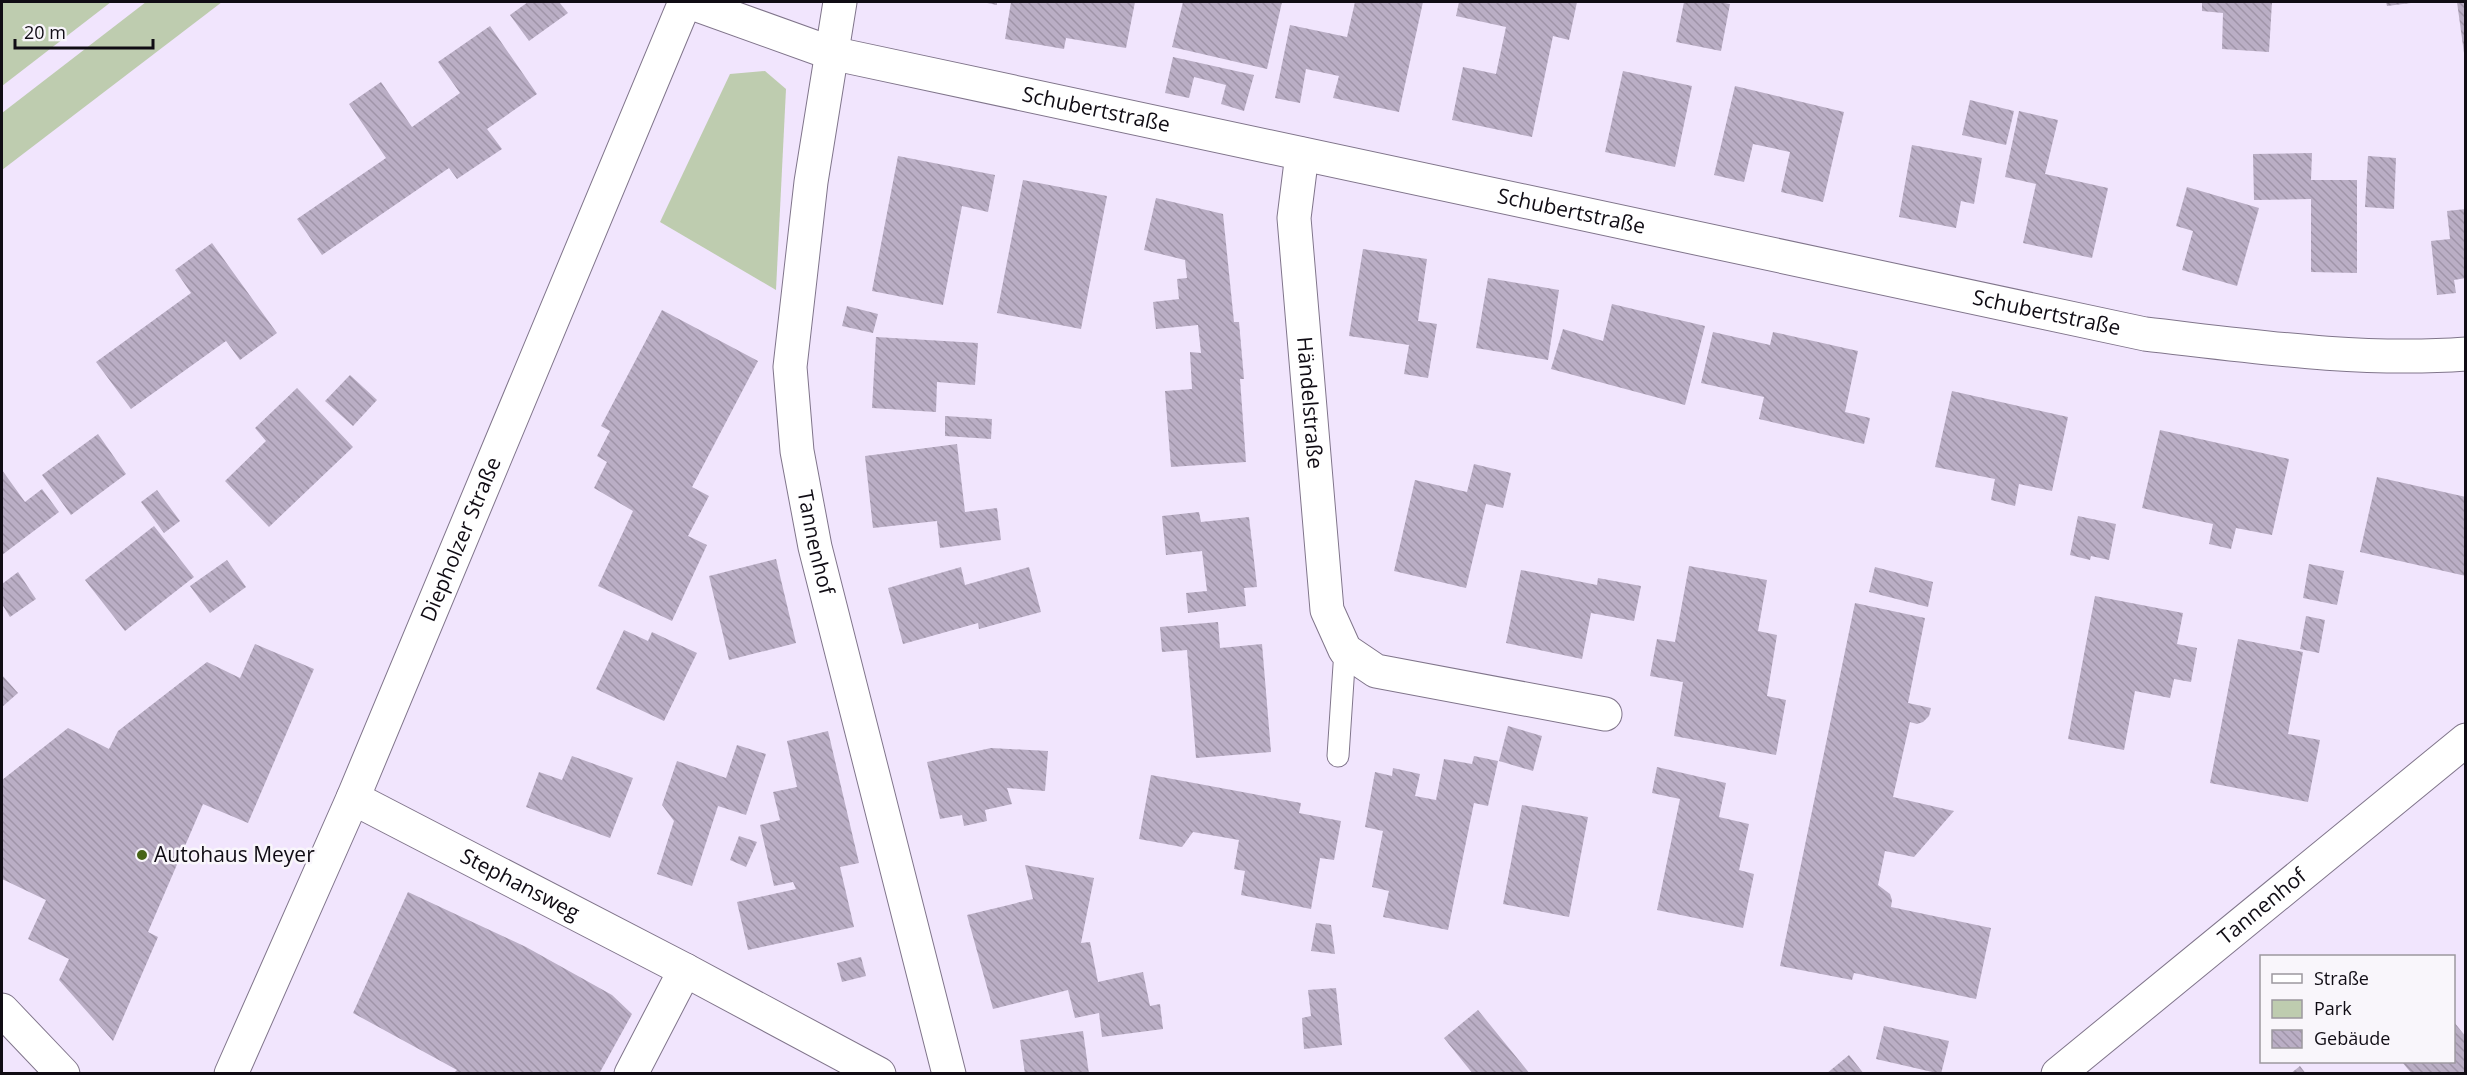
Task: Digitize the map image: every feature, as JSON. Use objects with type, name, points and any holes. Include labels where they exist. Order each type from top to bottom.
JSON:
[{"type":"street","name":"Schubertstraße","points":[[687,2],[831,53],[2145,334],[2276,349],[2426,357],[2466,354]]},
{"type":"street","name":"Diepholzer Straße","points":[[231,1074],[353,798],[687,2]]},
{"type":"street","name":"Tannenhof","points":[[840,2],[811,182],[790,367],[797,451],[815,547],[949,1074]]},
{"type":"street","name":"Händelstraße","points":[[1302,154],[1294,218],[1327,610],[1345,650]]},
{"type":"street","points":[[1345,650],[1376,671],[1605,714]]},
{"type":"street","name":"Tannenhof","points":[[2058,1074],[2466,740]]},
{"type":"street","name":"Stephansweg","points":[[353,798],[686,970],[879,1074]]},
{"type":"street","points":[[631,1074],[686,970]]},
{"type":"street","points":[[2,1010],[63,1074]]},
{"type":"lane","name":"Händelstraße","points":[[1338,756],[1345,650]]},
{"type":"green space","points":[[2,2],[111,2],[2,86]]},
{"type":"green space","points":[[146,2],[222,2],[2,170],[2,113]]},
{"type":"green space","points":[[765,71],[786,89],[776,290],[660,222],[730,74]]},
{"type":"building","points":[[528,2],[559,2],[568,13],[529,41],[510,15]]},
{"type":"building","points":[[1011,2],[1135,2],[1126,48],[1066,38],[1064,49],[1005,39]]},
{"type":"building","points":[[1183,2],[1282,2],[1267,69],[1172,47]]},
{"type":"building","points":[[1355,2],[1423,2],[1399,112],[1333,98],[1339,76],[1306,69],[1300,103],[1275,98],[1290,25],[1347,37]]},
{"type":"building","points":[[1459,2],[1577,2],[1569,40],[1553,36],[1532,137],[1452,120],[1463,67],[1496,74],[1506,27],[1456,16]]},
{"type":"building","points":[[1684,2],[1730,4],[1721,51],[1676,42]]},
{"type":"building","points":[[2202,2],[2272,2],[2269,52],[2222,49],[2223,13],[2202,11]]},
{"type":"building","points":[[2386,2],[2410,2],[2411,3],[2387,6]]},
{"type":"building","points":[[2457,2],[2466,2],[2466,52],[2464,53]]},
{"type":"building","points":[[490,26],[537,94],[487,129],[502,149],[457,179],[449,168],[322,255],[297,219],[386,158],[349,104],[381,82],[412,127],[460,93],[438,62]]},
{"type":"building","points":[[1173,57],[1254,75],[1244,111],[1221,104],[1226,85],[1194,77],[1189,98],[1165,93]]},
{"type":"building","points":[[1623,71],[1692,86],[1675,167],[1605,152]]},
{"type":"building","points":[[1735,86],[1844,112],[1823,202],[1781,192],[1790,152],[1753,144],[1744,182],[1714,175]]},
{"type":"building","points":[[1970,100],[2014,111],[2006,145],[1962,135]]},
{"type":"building","points":[[2019,111],[2058,120],[2045,174],[2108,188],[2092,258],[2023,243],[2036,184],[2005,177]]},
{"type":"building","points":[[1912,145],[1982,158],[1974,204],[1961,201],[1956,228],[1899,217]]},
{"type":"building","points":[[2312,153],[2311,180],[2357,180],[2357,273],[2311,272],[2311,199],[2254,200],[2253,154]]},
{"type":"building","points":[[898,156],[995,175],[988,212],[962,206],[943,305],[872,291]]},
{"type":"building","points":[[2368,156],[2396,158],[2394,209],[2365,207]]},
{"type":"building","points":[[1023,180],[1107,196],[1081,329],[997,313]]},
{"type":"building","points":[[2187,187],[2259,208],[2237,286],[2182,270],[2193,231],[2176,226]]},
{"type":"building","points":[[1156,198],[1223,214],[1234,322],[1239,322],[1244,379],[1240,379],[1246,462],[1171,467],[1165,391],[1192,389],[1190,352],[1201,353],[1198,325],[1156,329],[1153,302],[1179,299],[1177,279],[1187,278],[1185,260],[1144,250]]},
{"type":"building","points":[[2466,209],[2466,278],[2454,280],[2456,293],[2437,295],[2431,241],[2450,239],[2447,211]]},
{"type":"building","points":[[212,243],[277,333],[240,360],[226,341],[131,409],[96,362],[191,293],[175,270]]},
{"type":"building","points":[[1363,249],[1427,259],[1418,321],[1437,324],[1428,378],[1404,374],[1409,345],[1349,336]]},
{"type":"building","points":[[1488,278],[1559,290],[1548,360],[1476,348]]},
{"type":"building","points":[[1612,304],[1705,326],[1685,405],[1551,369],[1563,329],[1603,341]]},
{"type":"building","points":[[847,306],[878,314],[873,333],[842,326]]},
{"type":"building","points":[[662,310],[758,361],[692,487],[709,496],[688,536],[707,545],[672,621],[598,586],[633,511],[594,488],[607,462],[597,456],[610,431],[601,426]]},
{"type":"building","points":[[1713,332],[1770,345],[1773,332],[1858,351],[1845,412],[1870,418],[1864,444],[1759,419],[1764,397],[1701,383]]},
{"type":"building","points":[[876,337],[978,343],[975,385],[937,382],[936,412],[872,408]]},
{"type":"building","points":[[350,375],[377,400],[353,426],[325,401]]},
{"type":"building","points":[[297,388],[353,447],[269,527],[225,481],[266,441],[255,428]]},
{"type":"building","points":[[1952,391],[2068,417],[2052,491],[2019,484],[2015,506],[1991,500],[1995,479],[1935,467]]},
{"type":"building","points":[[945,416],[992,419],[991,439],[945,436]]},
{"type":"building","points":[[2160,430],[2289,459],[2272,535],[2236,528],[2231,549],[2209,544],[2213,524],[2142,508]]},
{"type":"building","points":[[98,434],[126,474],[71,515],[42,475]]},
{"type":"building","points":[[957,444],[965,512],[997,508],[1001,540],[940,548],[937,521],[873,528],[865,456]]},
{"type":"building","points":[[1474,464],[1511,473],[1503,508],[1486,504],[1466,588],[1394,571],[1415,480],[1467,492]]},
{"type":"building","points":[[2,470],[25,502],[42,489],[59,512],[2,555]]},
{"type":"building","points":[[2377,477],[2466,497],[2466,576],[2360,552]]},
{"type":"building","points":[[157,490],[180,521],[164,533],[141,502]]},
{"type":"building","points":[[1199,512],[1201,522],[1249,517],[1257,587],[1244,588],[1246,606],[1188,613],[1186,593],[1207,591],[1202,551],[1166,555],[1162,516]]},
{"type":"building","points":[[2078,516],[2116,524],[2109,560],[2091,556],[2090,560],[2070,555]]},
{"type":"building","points":[[154,526],[194,577],[125,631],[85,580]]},
{"type":"building","points":[[776,559],[796,643],[729,660],[709,576]]},
{"type":"building","points":[[227,560],[246,587],[210,613],[190,586]]},
{"type":"building","points":[[2309,564],[2344,571],[2337,605],[2303,598]]},
{"type":"building","points":[[1689,566],[1767,580],[1758,631],[1777,635],[1767,696],[1786,700],[1776,755],[1674,736],[1683,682],[1650,676],[1657,639],[1675,642]]},
{"type":"building","points":[[961,567],[965,585],[1029,567],[1041,612],[979,629],[978,623],[903,644],[888,588]]},
{"type":"building","points":[[1875,567],[1933,582],[1928,607],[1869,592]]},
{"type":"building","points":[[1521,570],[1597,585],[1598,578],[1641,586],[1634,621],[1591,613],[1582,659],[1506,643]]},
{"type":"building","points":[[18,572],[36,599],[10,617],[2,604],[2,584]]},
{"type":"building","points":[[2095,596],[2183,613],[2177,644],[2197,648],[2191,682],[2174,679],[2170,698],[2135,691],[2124,750],[2068,739]]},
{"type":"building","points":[[1855,603],[1925,618],[1908,703],[1931,708],[1929,716],[1923,722],[1917,724],[1910,722],[1893,797],[1954,811],[1914,857],[1885,851],[1878,885],[1890,894],[1891,907],[1991,928],[1976,999],[1854,973],[1852,980],[1780,966]]},
{"type":"building","points":[[2306,616],[2325,620],[2319,653],[2300,649]]},
{"type":"building","points":[[1218,622],[1220,648],[1262,644],[1271,752],[1196,758],[1187,650],[1162,652],[1160,627]]},
{"type":"building","points":[[624,630],[648,641],[652,632],[697,653],[664,721],[596,689]]},
{"type":"building","points":[[2238,639],[2303,652],[2288,734],[2320,740],[2308,802],[2210,783]]},
{"type":"building","points":[[255,644],[314,669],[248,823],[203,804],[148,932],[158,937],[113,1041],[59,980],[69,959],[28,939],[46,900],[2,879],[2,780],[68,728],[109,749],[118,731],[207,662],[240,678]]},
{"type":"building","points":[[2,675],[18,693],[2,707]]},
{"type":"building","points":[[1508,726],[1542,736],[1533,771],[1499,761]]},
{"type":"building","points":[[828,731],[859,863],[840,867],[854,927],[748,950],[737,902],[796,889],[793,882],[774,886],[760,825],[780,820],[773,792],[797,787],[787,741]]},
{"type":"building","points":[[737,745],[766,754],[746,815],[718,806],[692,886],[657,874],[674,821],[662,805],[677,761],[726,778]]},
{"type":"building","points":[[991,748],[1048,751],[1045,791],[1007,788],[1012,804],[985,810],[987,821],[964,826],[962,815],[940,819],[927,762]]},
{"type":"building","points":[[572,756],[633,778],[610,838],[526,807],[539,772],[562,780]]},
{"type":"building","points":[[1474,756],[1498,761],[1488,806],[1474,803],[1448,930],[1383,917],[1389,891],[1372,887],[1383,831],[1365,827],[1375,772],[1392,776],[1393,768],[1420,774],[1415,796],[1436,800],[1444,759],[1472,764]]},
{"type":"building","points":[[1657,767],[1726,783],[1719,817],[1749,824],[1739,870],[1754,874],[1743,928],[1657,910],[1680,799],[1652,793]]},
{"type":"building","points":[[1151,775],[1301,803],[1299,813],[1341,821],[1334,860],[1320,858],[1311,909],[1241,895],[1245,871],[1234,869],[1239,840],[1193,832],[1182,847],[1139,839]]},
{"type":"building","points":[[1522,805],[1588,817],[1569,917],[1503,904]]},
{"type":"building","points":[[739,836],[757,842],[746,867],[730,860]]},
{"type":"building","points":[[1025,865],[1094,878],[1081,943],[1090,942],[1098,982],[1143,972],[1150,1006],[1160,1004],[1163,1029],[1102,1037],[1099,1013],[1075,1018],[1068,990],[993,1009],[967,915],[1033,899]]},
{"type":"building","points":[[408,892],[526,947],[612,995],[632,1014],[599,1074],[453,1074],[457,1070],[353,1013]]},
{"type":"building","points":[[1316,923],[1331,925],[1335,954],[1311,951]]},
{"type":"building","points":[[861,957],[866,976],[842,982],[837,963]]},
{"type":"building","points":[[1336,988],[1342,1045],[1304,1049],[1302,1018],[1311,1016],[1308,990]]},
{"type":"building","points":[[1478,1010],[1530,1074],[1473,1074],[1444,1038]]},
{"type":"building","points":[[2455,1023],[2466,1037],[2466,1074],[2412,1074],[2403,1063],[2455,1063]]},
{"type":"building","points":[[1884,1026],[1949,1041],[1941,1074],[1876,1059]]},
{"type":"building","points":[[1083,1031],[1089,1074],[1025,1074],[1020,1040]]},
{"type":"building","points":[[1849,1055],[1864,1074],[1826,1074]]},
{"type":"building","points":[[2300,1066],[2306,1074],[2290,1074]]},
{"type":"place","name":"Autohaus Meyer","points":[[142,855]]}]
